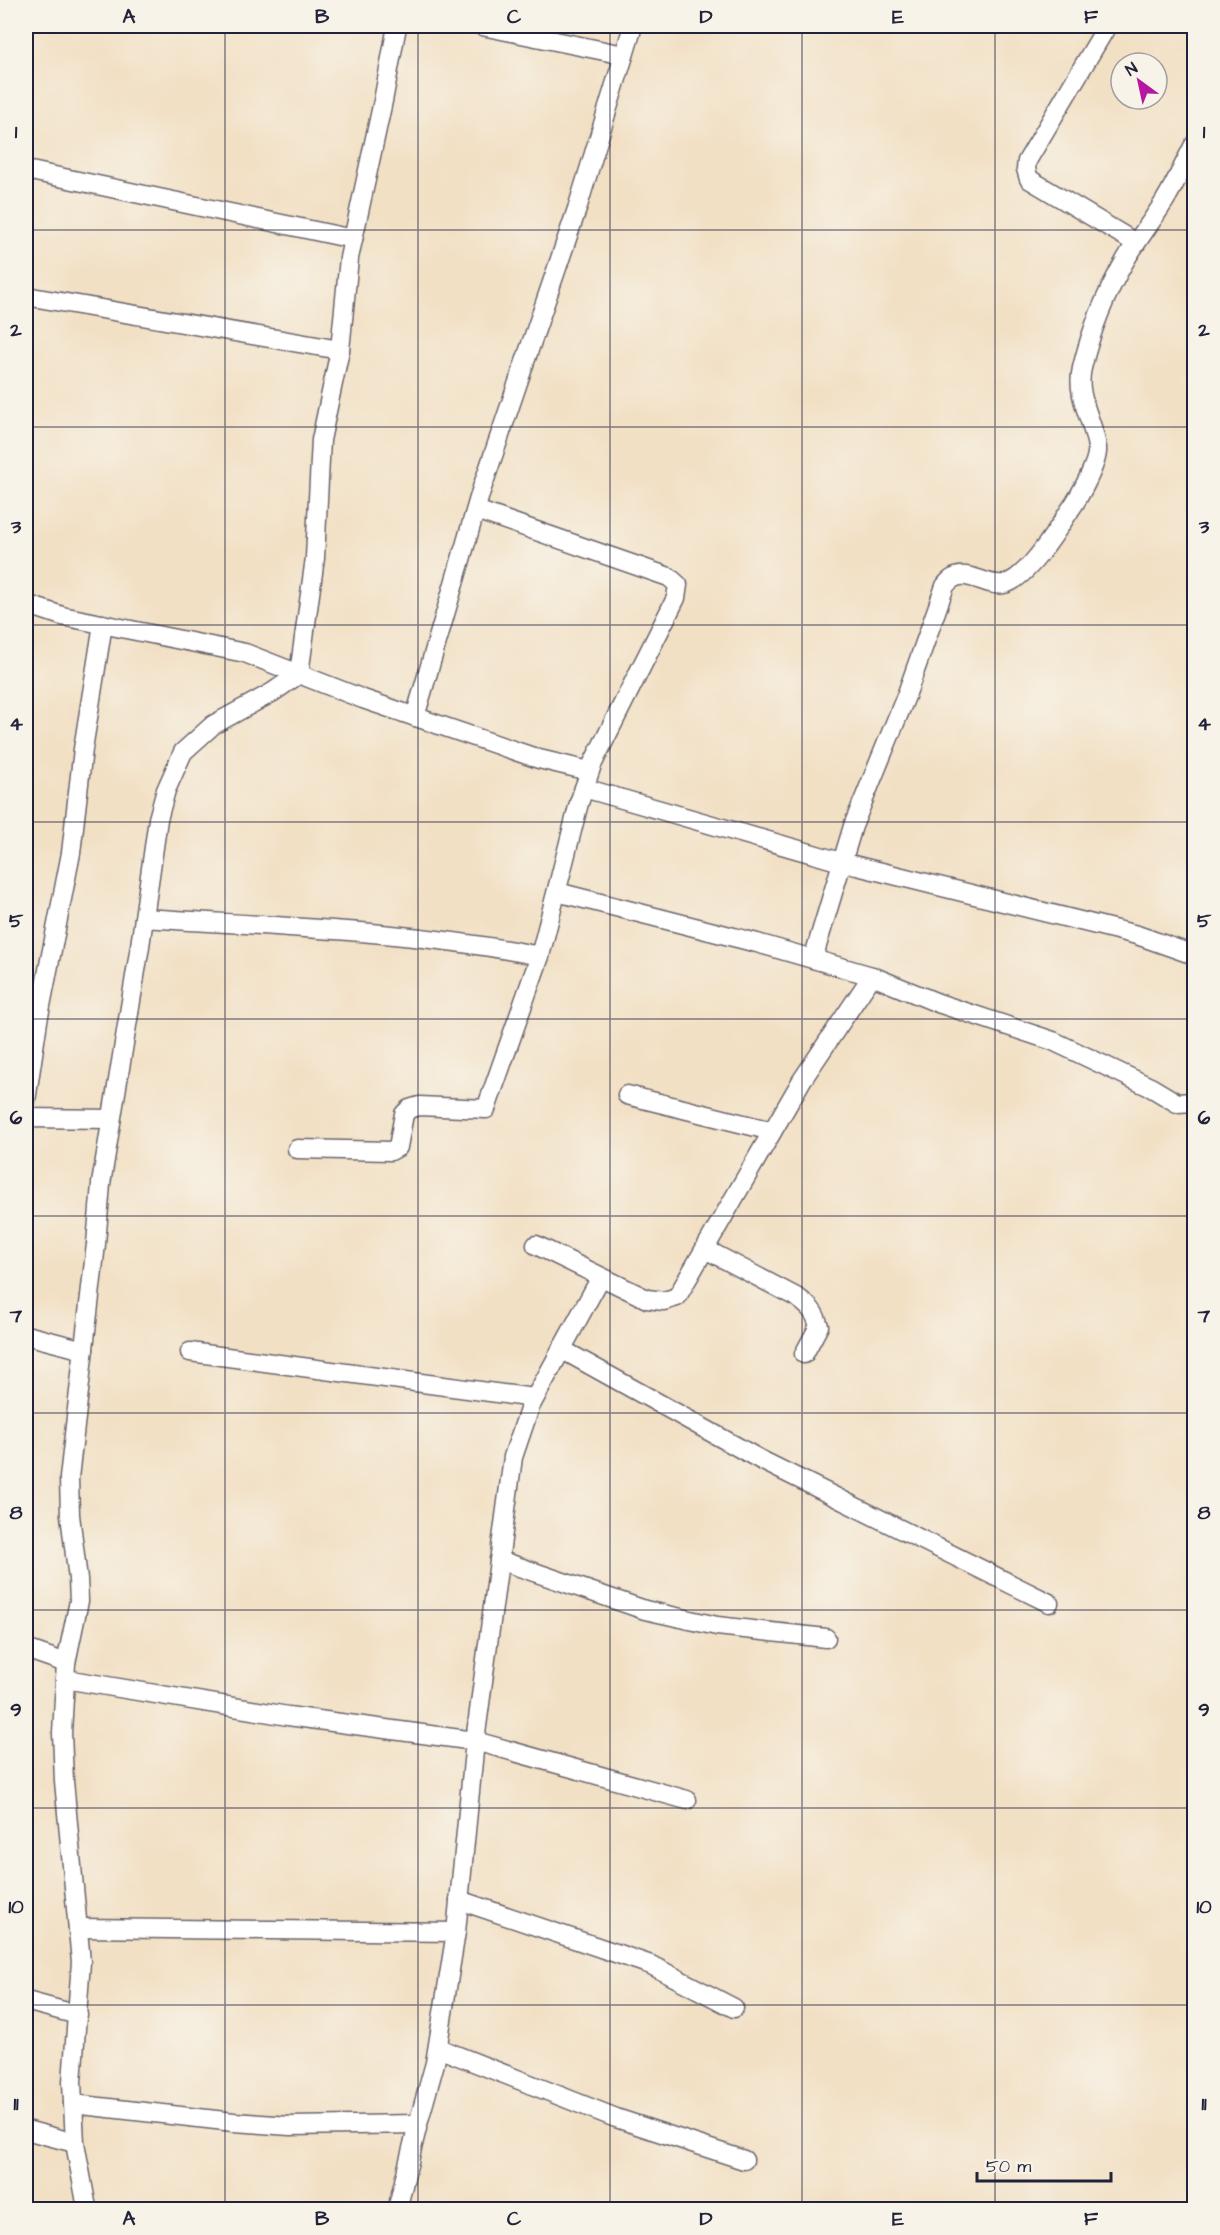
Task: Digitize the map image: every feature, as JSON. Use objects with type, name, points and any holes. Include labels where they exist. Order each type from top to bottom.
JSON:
[{"type":"street","points":[[87,2208],[75,2143],[72,2082],[81,1962],[62,1733],[66,1671],[79,1601],[70,1515],[69,1478],[99,1199],[158,819],[165,790],[183,752],[213,725],[273,692],[299,674],[315,558],[321,440],[340,350],[349,258],[397,26]]},
{"type":"street","points":[[482,26],[624,56]]},
{"type":"street","points":[[415,717],[476,510],[577,208],[633,26]]},
{"type":"street","points":[[1107,26],[1027,161],[1026,169],[1029,179],[1136,243]]},
{"type":"street","points":[[813,959],[841,862],[866,790],[906,696],[945,586],[957,577],[968,576],[1004,585],[1014,580],[1033,563],[1071,509],[1095,462],[1098,450],[1082,398],[1081,370],[1105,297],[1136,243],[1165,200],[1194,145]]},
{"type":"street","points":[[26,170],[353,240]]},
{"type":"street","points":[[26,296],[340,350]]},
{"type":"street","points":[[297,1149],[391,1151],[398,1147],[404,1114],[409,1108],[420,1106],[486,1109],[540,956],[587,780],[676,598],[678,585],[669,577],[476,510]]},
{"type":"street","points":[[26,604],[62,616],[245,653],[415,717],[539,759],[587,780],[841,862],[1137,935],[1194,955]]},
{"type":"street","points":[[26,1101],[38,1021],[71,853],[83,749],[103,624]]},
{"type":"street","points":[[557,892],[872,976],[938,1003],[1053,1041],[1152,1088],[1177,1103],[1194,1102]]},
{"type":"street","points":[[144,918],[359,932],[483,944],[540,956]]},
{"type":"street","points":[[536,1245],[647,1299],[670,1300],[677,1297],[802,1080],[872,976]]},
{"type":"street","points":[[627,1095],[772,1131]]},
{"type":"street","points":[[26,1118],[111,1119]]},
{"type":"street","points":[[705,1250],[798,1298],[816,1313],[819,1326],[804,1354]]},
{"type":"street","points":[[397,2210],[438,2049],[456,1932],[475,1741],[513,1456],[534,1398],[601,1277]]},
{"type":"street","points":[[26,1335],[84,1350]]},
{"type":"street","points":[[561,1349],[760,1460],[1049,1603]]},
{"type":"street","points":[[190,1352],[534,1398]]},
{"type":"street","points":[[499,1560],[645,1610],[717,1626],[826,1638]]},
{"type":"street","points":[[26,1649],[66,1671],[288,1716],[475,1741],[687,1800]]},
{"type":"street","points":[[459,1900],[651,1965],[734,2008]]},
{"type":"street","points":[[78,1928],[456,1932]]},
{"type":"street","points":[[26,2001],[78,2015]]},
{"type":"street","points":[[438,2049],[616,2118],[744,2160]]},
{"type":"street","points":[[73,2104],[291,2126],[418,2124]]},
{"type":"street","points":[[26,2130],[75,2143]]}]
